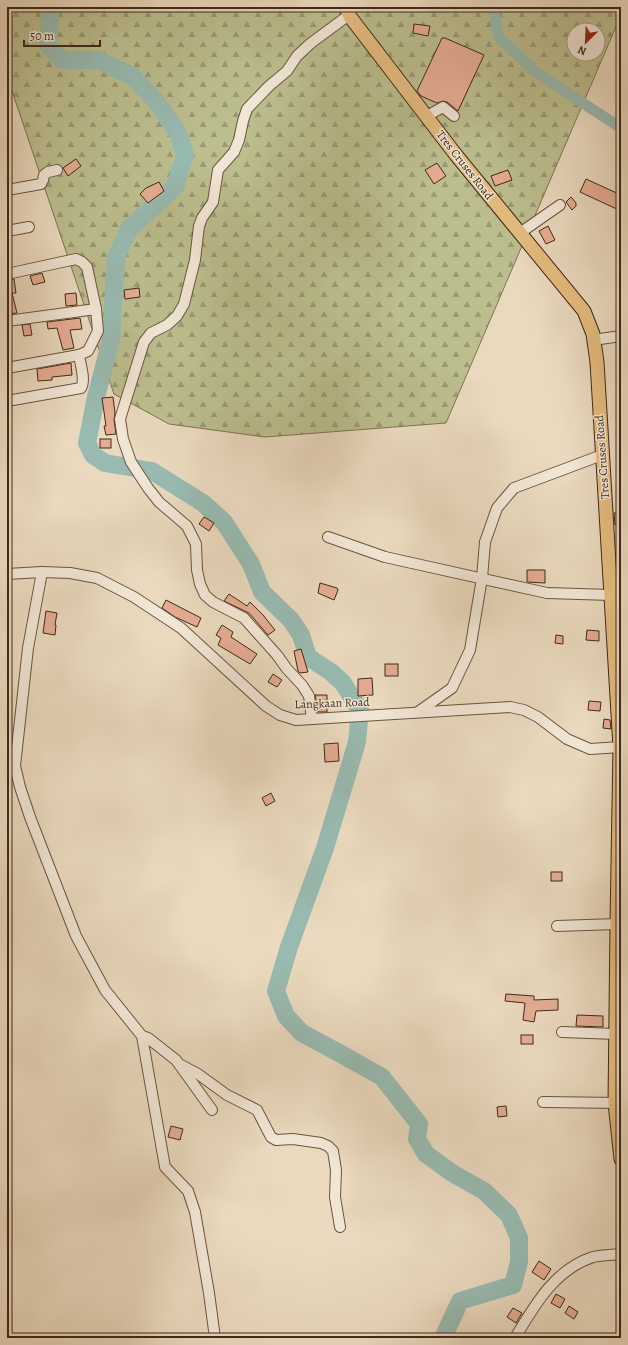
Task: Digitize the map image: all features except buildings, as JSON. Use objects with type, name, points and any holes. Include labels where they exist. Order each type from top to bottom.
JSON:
[{"type":"main road","name":"Tres Cruses Road","points":[[347,11],[456,155],[584,311],[593,334],[621,747],[616,1034],[621,1159]]},
{"type":"street","points":[[312,719],[309,696],[302,685],[287,669],[277,655],[244,618],[213,602],[205,595],[200,584],[197,570],[196,544],[187,526],[159,502],[131,462],[123,439],[120,419],[129,385],[144,342],[151,333],[167,325],[176,316],[184,304],[195,260],[199,226],[202,218],[213,202],[218,170],[234,152],[239,140],[247,109],[265,89],[287,71],[297,56],[347,11]]},
{"type":"street","points":[[427,116],[443,107],[454,116]]},
{"type":"street","points":[[7,190],[41,184],[44,180],[44,174],[57,170]]},
{"type":"street","points":[[520,233],[560,205]]},
{"type":"street","points":[[7,231],[29,227]]},
{"type":"street","points":[[7,274],[76,259],[82,262],[87,267],[96,309],[98,331],[88,351],[79,355],[7,368]]},
{"type":"street","points":[[7,321],[96,309]]},
{"type":"street","points":[[594,340],[621,336]]},
{"type":"street","points":[[7,401],[81,388],[83,385],[83,379],[79,355]]},
{"type":"street","points":[[418,712],[452,688],[470,650],[482,578],[485,542],[497,508],[514,488],[602,455]]},
{"type":"street","points":[[328,537],[385,557],[547,593],[611,595]]},
{"type":"street","points":[[42,572],[28,648],[15,766],[30,817],[76,936],[105,990],[142,1036],[165,1167],[188,1191],[195,1212],[215,1338]]},
{"type":"street","name":"Langkaan Road","points":[[7,574],[42,572],[70,573],[98,578],[134,597],[181,628],[266,706],[280,715],[296,720],[510,707],[524,710],[538,717],[567,739],[590,749],[621,747]]},
{"type":"street","points":[[557,926],[617,924]]},
{"type":"street","points":[[562,1032],[616,1034]]},
{"type":"street","points":[[142,1036],[148,1038],[181,1065],[212,1110]]},
{"type":"street","points":[[181,1065],[198,1074],[227,1095],[257,1110],[271,1137],[276,1140],[293,1139],[321,1144],[328,1146],[333,1151],[336,1170],[336,1197],[340,1227]]},
{"type":"street","points":[[543,1102],[618,1103]]},
{"type":"street","points":[[515,1338],[537,1302],[561,1275],[578,1263],[594,1257],[621,1254]]},
{"type":"green space","points":[[7,7],[621,7],[621,15],[606,50],[606,22],[566,22],[566,62],[601,62],[446,423],[265,437],[169,424],[114,394],[7,76]]},
{"type":"waterway","points":[[51,7],[48,45],[62,60],[98,60],[132,76],[156,101],[178,133],[185,155],[175,187],[129,229],[116,258],[111,340],[96,397],[87,443],[93,455],[105,463],[152,471],[203,503],[224,522],[251,564],[262,592],[291,620],[301,635],[308,657],[331,672],[343,683],[360,710],[357,742],[325,848],[289,947],[276,991],[286,1016],[302,1033],[382,1077],[419,1124],[417,1139],[426,1154],[452,1173],[484,1191],[509,1215],[519,1238],[519,1262],[513,1285],[460,1301],[443,1338]]},
{"type":"waterway","points":[[493,7],[499,37],[534,71],[621,128]]}]
